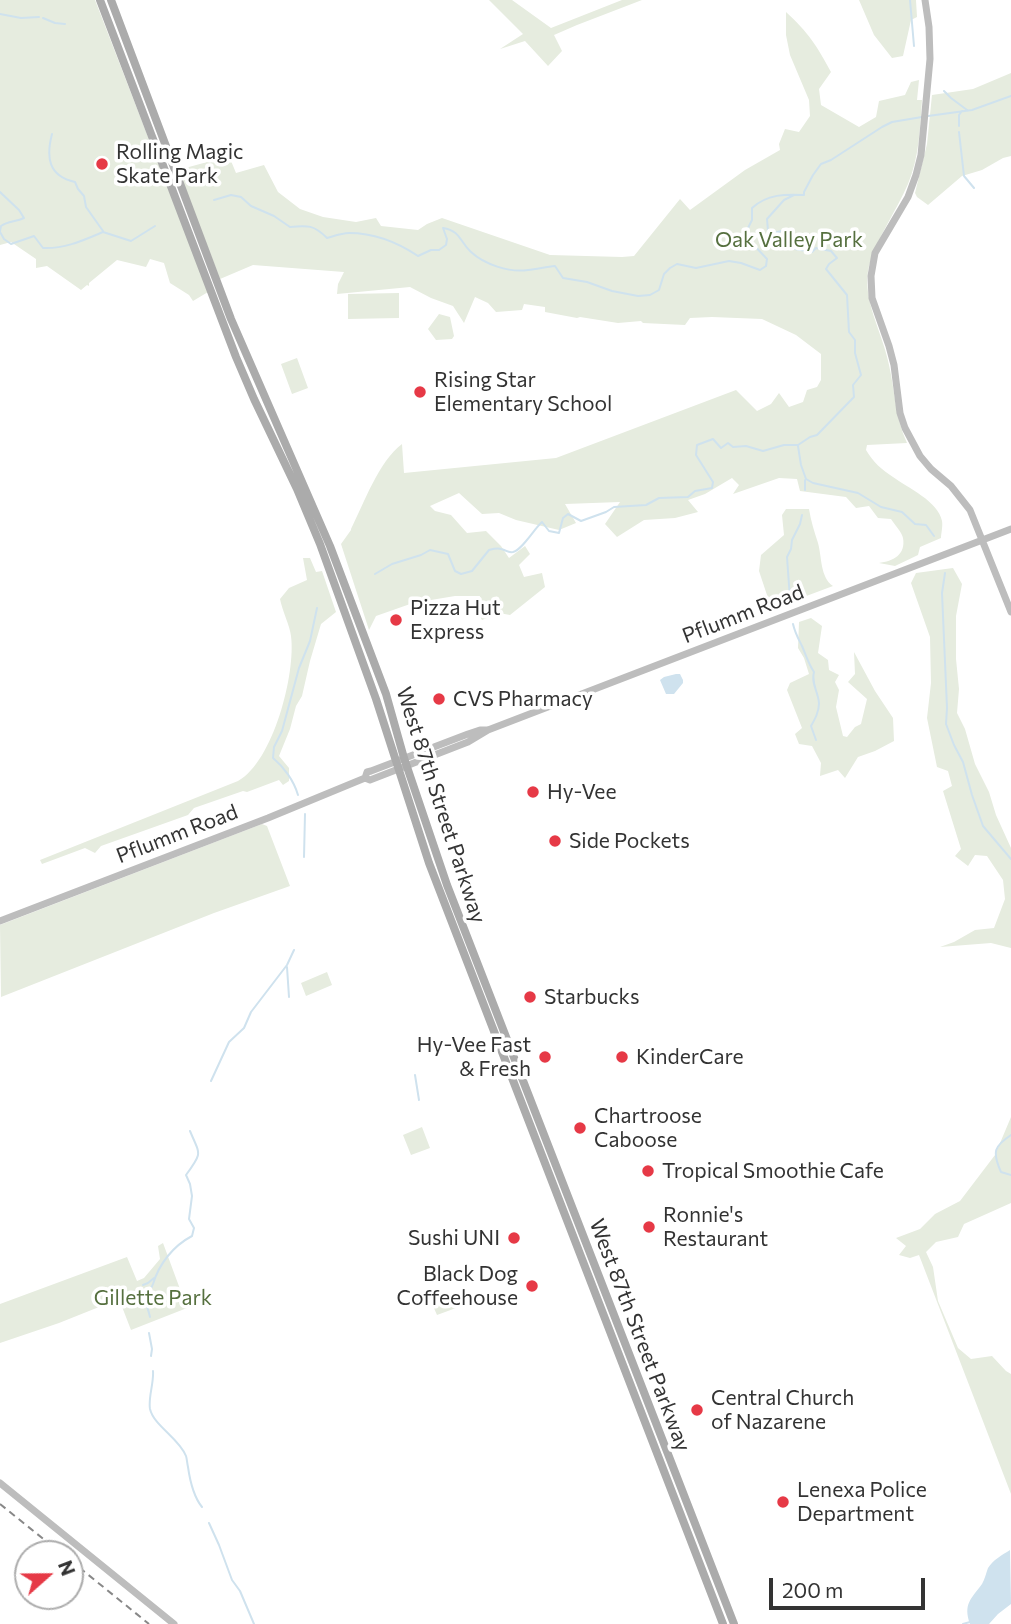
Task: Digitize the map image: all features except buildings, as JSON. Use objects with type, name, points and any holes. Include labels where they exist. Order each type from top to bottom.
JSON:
[{"type":"main road","name":"West 87th Street Parkway","points":[[100,0],[236,357],[320,544],[447,885],[734,1624]]},
{"type":"main road","name":"West 87th Street Parkway","points":[[111,0],[231,319],[317,513],[375,663],[393,715],[401,764],[429,865],[723,1624]]},
{"type":"main road","points":[[925,0],[930,59],[921,155],[908,197],[876,253],[871,276],[872,298],[894,365],[900,413],[905,428],[920,456],[951,486],[970,510],[1011,612]]},
{"type":"main road","name":"Pflumm Road","points":[[0,921],[309,801],[365,778],[368,772],[468,742],[488,730],[1011,529]]},
{"type":"main road","points":[[345,613],[351,618],[367,658],[375,663]]},
{"type":"main road","points":[[509,1071],[514,1074],[529,1113],[538,1120]]},
{"type":"main road","points":[[577,1246],[600,1281]]},
{"type":"main road","points":[[0,1483],[174,1624]]},
{"type":"green space","points":[[0,0],[95,0],[208,292],[193,301],[189,295],[170,283],[164,263],[150,259],[146,267],[117,260],[81,290],[47,266],[36,268],[36,259],[11,242],[0,245]]},
{"type":"green space","points":[[489,0],[512,0],[551,28],[622,0],[642,0],[554,35],[562,51],[548,66],[525,41],[500,49],[523,34]]},
{"type":"green space","points":[[859,0],[916,0],[917,17],[911,20],[903,56],[892,58],[874,35]]},
{"type":"green space","name":"Oak Valley Park","points":[[786,12],[811,40],[831,72],[819,89],[821,105],[859,127],[876,117],[879,101],[905,95],[911,82],[919,80],[917,100],[922,100],[915,164],[908,184],[872,255],[867,278],[870,303],[886,353],[898,414],[907,443],[867,445],[866,450],[881,469],[935,507],[942,521],[941,538],[920,547],[918,555],[895,566],[879,563],[894,559],[902,549],[902,536],[891,519],[878,518],[869,506],[856,508],[846,497],[800,491],[797,479],[779,478],[733,494],[739,485],[732,478],[705,494],[688,500],[698,512],[675,518],[644,520],[617,537],[605,524],[620,502],[565,504],[576,523],[559,530],[516,520],[499,513],[482,514],[459,493],[430,506],[435,511],[451,515],[467,533],[486,531],[509,558],[525,546],[530,554],[519,565],[524,577],[542,573],[545,587],[510,615],[499,613],[482,620],[476,610],[480,596],[455,596],[413,603],[376,616],[369,630],[341,544],[351,530],[379,472],[402,444],[404,473],[556,458],[736,390],[757,411],[771,404],[779,393],[789,407],[803,402],[807,390],[817,387],[821,380],[821,354],[796,335],[762,319],[690,318],[685,325],[641,321],[618,323],[545,312],[545,307],[524,304],[522,310],[496,312],[488,303],[475,297],[464,323],[453,306],[410,287],[337,294],[344,272],[253,265],[220,279],[178,170],[229,156],[236,173],[264,165],[278,192],[300,209],[323,217],[356,222],[376,218],[381,226],[418,230],[442,218],[550,255],[634,256],[680,199],[690,210],[745,170],[780,150],[779,144],[785,129],[799,132],[810,116],[809,100],[790,55],[786,35]]},
{"type":"green space","points":[[1011,73],[1011,156],[962,176],[928,205],[915,193],[927,144],[932,95],[973,89]]},
{"type":"green space","points":[[399,293],[399,318],[348,319],[348,294]]},
{"type":"green space","points":[[439,314],[450,317],[454,336],[452,339],[436,340],[428,329]]},
{"type":"green space","points":[[297,358],[308,388],[292,394],[281,364]]},
{"type":"green space","points":[[786,509],[809,509],[824,572],[833,586],[801,598],[770,604],[759,571],[761,555],[784,535],[782,515]]},
{"type":"green space","points":[[303,558],[310,558],[316,572],[322,571],[336,612],[321,624],[302,696],[279,756],[289,768],[289,781],[283,785],[279,780],[194,808],[188,815],[101,846],[95,853],[85,848],[42,864],[40,860],[238,781],[251,771],[271,737],[286,694],[292,652],[291,636],[280,599],[289,588],[307,580]]},
{"type":"green space","points":[[953,568],[962,584],[956,616],[959,689],[957,713],[965,729],[975,764],[1011,848],[1011,948],[991,943],[940,947],[975,930],[994,928],[1005,899],[1003,880],[987,856],[975,855],[968,866],[955,856],[961,849],[943,791],[952,786],[948,771],[937,767],[927,718],[931,683],[930,637],[911,583],[916,573]]},
{"type":"green space","points":[[811,618],[822,626],[818,653],[828,660],[829,670],[839,675],[835,682],[839,690],[836,707],[843,736],[847,737],[861,724],[867,699],[848,682],[855,674],[854,652],[893,718],[894,741],[858,757],[845,778],[838,770],[820,776],[821,763],[812,746],[799,744],[795,734],[802,728],[787,690],[790,683],[809,674],[798,648],[799,622]]},
{"type":"green space","points":[[262,824],[267,826],[290,886],[1,997],[0,925]]},
{"type":"green space","points":[[327,972],[332,985],[306,996],[301,983]]},
{"type":"green space","points":[[1011,1117],[1011,1203],[964,1224],[958,1237],[936,1242],[926,1252],[933,1267],[938,1301],[958,1348],[971,1359],[992,1356],[1011,1374],[1011,1494],[919,1255],[910,1258],[899,1255],[906,1246],[896,1238],[920,1229],[935,1214],[960,1201],[995,1155]]},
{"type":"green space","points":[[422,1127],[430,1148],[411,1155],[403,1135]]},
{"type":"green space","name":"Gillette Park","points":[[163,1243],[187,1308],[131,1330],[119,1299],[0,1343],[0,1304],[127,1257],[137,1281],[144,1278],[160,1259],[158,1246]]},
{"type":"green space","points":[[452,1298],[456,1308],[437,1315],[433,1306]]},
{"type":"water","points":[[680,674],[683,683],[674,694],[666,694],[660,680]]},
{"type":"water","points":[[1010,1550],[1011,1604],[989,1624],[970,1624],[967,1611],[969,1602],[982,1584],[990,1565]]},
{"type":"waterway","points":[[910,0],[914,46]]},
{"type":"waterway","points":[[0,14],[21,18],[39,17]]},
{"type":"waterway","points":[[43,18],[65,24]]},
{"type":"waterway","points":[[944,91],[967,110]]},
{"type":"waterway","points":[[928,116],[972,110],[1011,96]]},
{"type":"waterway","points":[[959,126],[959,115],[962,111]]},
{"type":"waterway","points":[[214,200],[231,195],[241,197],[251,206],[290,227],[310,227],[327,238],[349,233],[377,237],[402,246],[418,256],[446,245],[443,228],[449,229],[457,234],[476,256],[497,267],[521,271],[555,266],[563,278],[587,282],[612,291],[638,296],[650,295],[659,290],[664,274],[677,264],[696,268],[729,261],[760,270],[766,266],[767,259],[750,241],[748,228],[752,220],[752,208],[770,197],[804,195],[821,164],[892,122],[922,117]]},
{"type":"waterway","points":[[959,132],[964,176],[974,188]]},
{"type":"waterway","points":[[52,134],[49,150],[54,170],[75,182],[84,196],[86,207],[103,231]]},
{"type":"waterway","points":[[0,192],[24,218],[4,224],[0,231]]},
{"type":"waterway","points":[[375,574],[392,564],[430,550],[448,554],[455,571],[461,574],[472,571],[489,550],[517,550],[542,522],[549,531],[559,533],[563,518],[568,514],[581,521],[614,507],[646,505],[659,498],[688,497],[695,491],[712,488],[713,482],[696,455],[697,445],[713,439],[721,448],[728,443],[733,447],[746,446],[763,451],[784,445],[798,445],[817,435],[854,397],[853,385],[861,375],[855,353],[855,340],[849,332],[847,295],[826,269],[837,258],[831,251],[816,248],[812,252],[795,249],[793,236],[785,230],[774,233],[768,231],[767,219],[784,200],[794,195]]},
{"type":"waterway","points":[[0,232],[11,244],[34,236],[43,248],[51,248],[103,232],[131,241],[155,226]]},
{"type":"waterway","points":[[798,446],[806,479],[858,493],[881,507],[902,512],[915,524],[926,525],[934,536]]},
{"type":"waterway","points":[[805,480],[805,490]]},
{"type":"waterway","points":[[789,606],[787,557],[802,515]]},
{"type":"waterway","points":[[945,573],[942,593],[946,724],[963,762],[983,826],[1011,859]]},
{"type":"waterway","points":[[298,795],[288,775],[273,758],[274,747],[282,731],[299,668],[310,641],[317,608]]},
{"type":"waterway","points":[[793,624],[814,672],[813,680],[819,706],[811,726],[816,740]]},
{"type":"waterway","points":[[304,857],[305,814]]},
{"type":"waterway","points":[[211,1081],[229,1042],[244,1028],[251,1012],[287,965],[294,950]]},
{"type":"waterway","points":[[287,967],[289,997]]},
{"type":"waterway","points":[[415,1075],[419,1100]]},
{"type":"waterway","points":[[150,1317],[146,1300],[159,1269],[173,1250],[192,1236],[194,1228],[189,1219],[192,1196],[186,1175],[198,1153],[190,1131]]},
{"type":"waterway","points":[[1011,1135],[996,1150],[1001,1172],[1011,1175]]},
{"type":"waterway","points":[[143,1285],[154,1278]]},
{"type":"waterway","points":[[149,1333],[151,1356]]},
{"type":"waterway","points":[[153,1371],[150,1400],[152,1415],[183,1450],[192,1488],[202,1507]]},
{"type":"waterway","points":[[209,1523],[232,1580],[240,1591],[254,1624]]},
{"type":"waterway","points":[[963,1624],[970,1622]]},
{"type":"railway","points":[[0,1504],[45,1540]]},
{"type":"railway","points":[[84,1571],[149,1624]]},
{"type":"place","name":"Rolling Magic Skate Park","points":[[102,164]]},
{"type":"place","name":"Rising Star Elementary School","points":[[420,392]]},
{"type":"place","name":"Pizza Hut Express","points":[[396,620]]},
{"type":"place","name":"CVS Pharmacy","points":[[439,699]]},
{"type":"place","name":"Hy-Vee","points":[[533,792]]},
{"type":"place","name":"Side Pockets","points":[[555,841]]},
{"type":"place","name":"Starbucks","points":[[530,997]]},
{"type":"place","name":"Hy-Vee Fast & Fresh","points":[[545,1057]]},
{"type":"place","name":"KinderCare","points":[[622,1057]]},
{"type":"place","name":"Chartroose Caboose","points":[[580,1128]]},
{"type":"place","name":"Tropical Smoothie Cafe","points":[[648,1171]]},
{"type":"place","name":"Ronnie's Restaurant","points":[[649,1227]]},
{"type":"place","name":"Sushi UNI","points":[[514,1238]]},
{"type":"place","name":"Black Dog Coffeehouse","points":[[532,1286]]},
{"type":"place","name":"Central Church of Nazarene","points":[[697,1410]]},
{"type":"place","name":"Lenexa Police Department","points":[[783,1502]]}]
